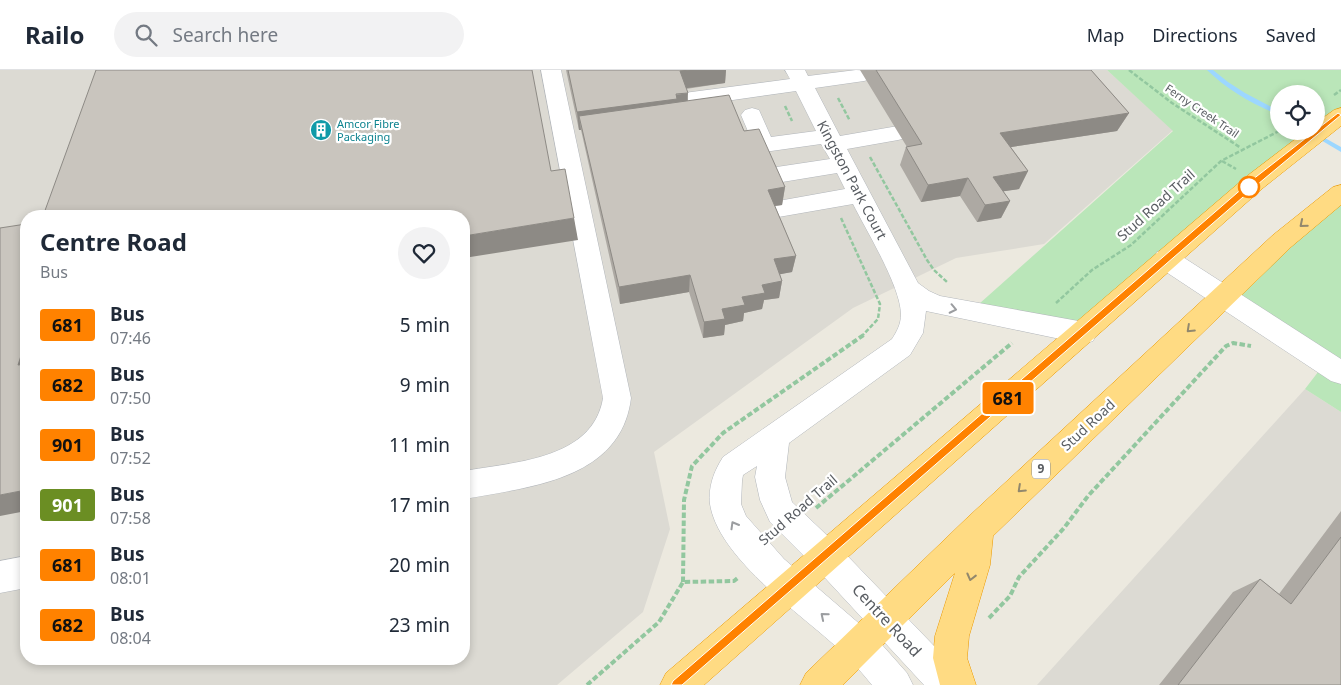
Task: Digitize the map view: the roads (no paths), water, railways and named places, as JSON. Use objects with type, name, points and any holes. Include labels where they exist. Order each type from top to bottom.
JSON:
[{"type":"highway","points":[[678,685],[1166,260],[1288,140]]},
{"type":"highway","name":"Stud Road","points":[[818,685],[978,528],[1282,241],[1341,192]]},
{"type":"highway","points":[[958,685],[950,658],[952,636],[974,565],[978,528]]},
{"type":"street","points":[[470,484],[556,467],[581,455],[598,441],[613,420],[617,398],[551,70]]},
{"type":"street","points":[[684,100],[777,88],[798,77],[828,80],[864,75]]},
{"type":"street","name":"Kingston Park Court","points":[[790,587],[760,559],[731,520],[727,510],[725,490],[727,476],[733,466],[776,438],[901,347],[911,334],[915,319],[914,305],[909,290],[798,77]]},
{"type":"street","points":[[752,114],[764,145],[801,140],[835,148]]},
{"type":"street","points":[[770,176],[860,139],[898,133]]},
{"type":"street","points":[[767,211],[859,195]]},
{"type":"street","points":[[1166,260],[1225,296],[1341,373]]},
{"type":"street","points":[[909,290],[920,298],[938,305],[1084,333]]},
{"type":"street","points":[[776,438],[770,477],[772,489],[781,512],[825,555]]},
{"type":"street","name":"Centre Road","points":[[825,555],[948,685]]},
{"type":"street","points":[[0,577],[20,573]]},
{"type":"street","points":[[790,587],[859,646],[895,685]]},
{"type":"waterway","points":[[1210,70],[1243,94],[1270,108]]},
{"type":"waterway","points":[[1324,140],[1341,150]]},
{"type":"place","name":"Amcor Fibre Packaging","points":[[321,130]]}]
